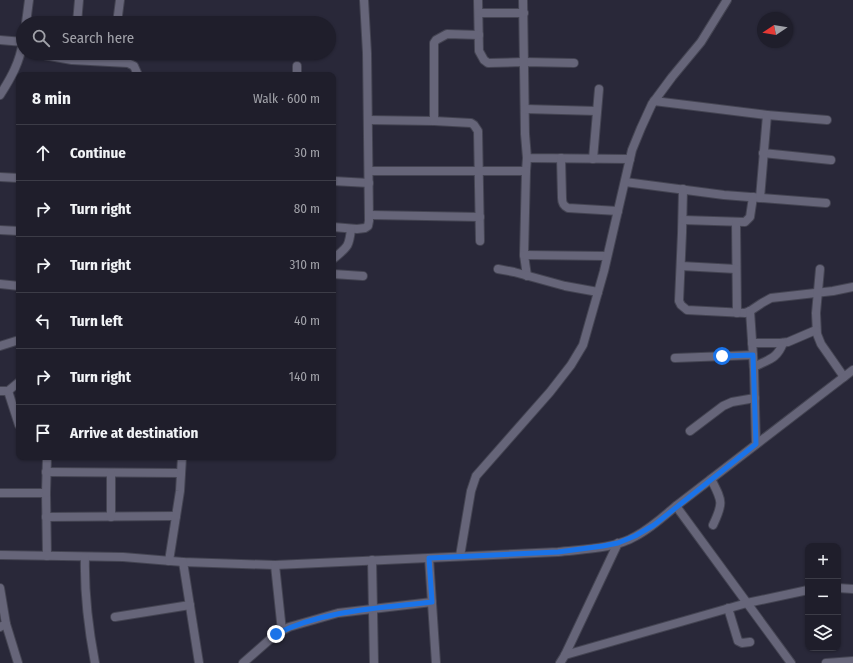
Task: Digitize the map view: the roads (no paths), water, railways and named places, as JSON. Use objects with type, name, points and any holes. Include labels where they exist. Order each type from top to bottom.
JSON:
[{"type":"street","points":[[27,16],[29,0]]},
{"type":"street","points":[[77,16],[79,0]]},
{"type":"street","points":[[118,16],[120,0]]},
{"type":"street","points":[[336,227],[351,229],[365,228],[368,226],[370,215],[367,54],[364,0]]},
{"type":"street","points":[[478,0],[479,51],[484,60],[488,62],[574,63]]},
{"type":"street","points":[[524,0],[527,158],[524,255],[527,276]]},
{"type":"street","points":[[460,556],[471,491],[476,476],[517,430],[571,365],[583,345],[598,292],[630,159],[640,128],[654,101],[701,42],[727,0]]},
{"type":"street","points":[[478,13],[524,13]]},
{"type":"street","points":[[434,121],[434,43],[440,37],[447,34],[478,35]]},
{"type":"street","points":[[0,40],[16,41]]},
{"type":"street","points":[[0,96],[17,67],[19,60]]},
{"type":"street","points":[[121,60],[134,66],[137,72]]},
{"type":"street","points":[[297,66],[297,72]]},
{"type":"street","points":[[593,158],[599,89]]},
{"type":"street","points":[[654,101],[766,115],[827,120]]},
{"type":"street","points":[[525,109],[597,111]]},
{"type":"street","points":[[683,220],[745,222],[749,220],[756,198],[764,153],[766,115]]},
{"type":"street","points":[[368,120],[434,121],[471,123],[474,125],[478,131],[480,241]]},
{"type":"street","points":[[764,153],[831,160]]},
{"type":"street","points":[[527,158],[630,159]]},
{"type":"street","points":[[562,158],[562,203],[565,207],[618,211]]},
{"type":"street","points":[[369,171],[526,171]]},
{"type":"street","points":[[0,177],[16,178]]},
{"type":"street","points":[[336,181],[369,183]]},
{"type":"street","points":[[625,182],[756,198],[826,204]]},
{"type":"street","points":[[683,189],[680,301],[687,310],[737,313],[750,311],[771,298],[819,293],[853,287]]},
{"type":"street","points":[[370,215],[480,217]]},
{"type":"street","points":[[736,222],[737,313]]},
{"type":"street","points":[[336,257],[349,245],[351,229]]},
{"type":"street","points":[[0,230],[16,231]]},
{"type":"street","points":[[524,255],[607,256]]},
{"type":"street","points":[[681,266],[736,269]]},
{"type":"street","points":[[498,269],[565,286],[598,292]]},
{"type":"street","points":[[820,269],[816,330],[821,344],[844,377]]},
{"type":"street","points":[[336,274],[363,276]]},
{"type":"street","points":[[0,284],[16,286]]},
{"type":"street","points":[[750,311],[754,367],[756,444]]},
{"type":"street","points":[[752,342],[784,342],[816,330]]},
{"type":"street","points":[[0,346],[16,341]]},
{"type":"street","points":[[754,367],[780,352],[784,342]]},
{"type":"street","points":[[675,358],[753,355]]},
{"type":"street","points":[[0,555],[123,557],[183,562],[275,565],[558,552],[618,543],[635,536],[654,525],[676,506],[853,370]]},
{"type":"street","points":[[16,384],[4,391],[16,418]]},
{"type":"street","points":[[690,431],[723,406],[732,402],[755,398]]},
{"type":"street","points":[[47,460],[46,517],[48,556]]},
{"type":"street","points":[[169,561],[180,491],[182,460]]},
{"type":"street","points":[[46,472],[181,473]]},
{"type":"street","points":[[111,473],[111,517]]},
{"type":"street","points":[[711,479],[718,492],[721,505],[713,525]]},
{"type":"street","points":[[0,493],[46,493]]},
{"type":"street","points":[[676,506],[791,663]]},
{"type":"street","points":[[46,517],[176,516]]},
{"type":"street","points":[[560,663],[618,543]]},
{"type":"street","points":[[84,557],[86,611],[95,663]]},
{"type":"street","points":[[429,558],[436,663]]},
{"type":"street","points":[[372,560],[374,663]]},
{"type":"street","points":[[183,562],[199,663]]},
{"type":"street","points":[[275,565],[282,631]]},
{"type":"street","points":[[0,588],[3,625],[18,663]]},
{"type":"street","points":[[841,588],[853,589]]},
{"type":"street","points":[[565,655],[728,608],[805,591]]},
{"type":"street","points":[[243,663],[276,634],[289,627],[338,613],[432,602]]},
{"type":"street","points":[[116,617],[190,605]]},
{"type":"street","points":[[728,608],[738,641],[742,643],[750,642]]},
{"type":"street","points":[[826,663],[853,661]]}]
